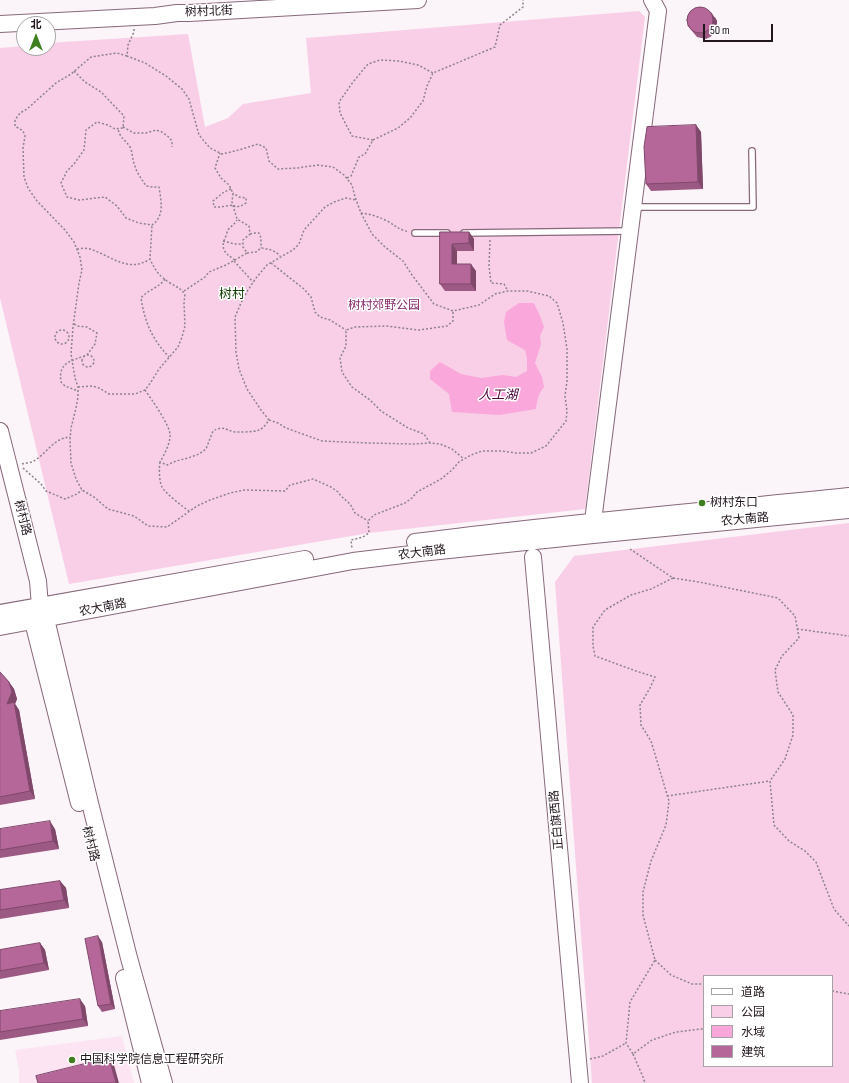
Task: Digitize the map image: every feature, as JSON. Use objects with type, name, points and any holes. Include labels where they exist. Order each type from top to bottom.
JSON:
[{"type":"main road","name":"树村北街","points":[[0,24],[133,17],[176,6],[189,14],[418,0]]},
{"type":"main road","points":[[593,521],[658,11],[652,0]]},
{"type":"main road","name":"树村路","points":[[0,431],[38,581],[39,615],[150,1083]]},
{"type":"main road","name":"农大南路","points":[[0,627],[39,615],[352,551],[593,521],[701,512],[849,496]]},
{"type":"main road","name":"农大南路","points":[[0,613],[39,615],[212,587],[353,561],[593,534],[849,510]]},
{"type":"main road","name":"正白旗西路","points":[[533,557],[578,1060],[578,1082]]},
{"type":"main road","name":"树村路","points":[[39,615],[90,803],[127,950],[164,1083]]},
{"type":"lane","points":[[633,206],[753,206],[752,151]]},
{"type":"lane","points":[[460,233],[630,231]]},
{"type":"lane","points":[[415,233],[452,233]]},
{"type":"path","points":[[347,178],[351,176],[359,157],[365,154],[373,140],[398,128],[410,118],[423,101],[427,86],[433,73],[495,47],[500,25],[523,7],[523,0]]},
{"type":"path","points":[[127,56],[128,45],[134,32],[133,17]]},
{"type":"path","points":[[117,53],[145,63],[166,76],[182,89],[189,99],[199,135],[210,148],[222,154],[258,144],[266,148],[269,161],[278,169],[318,165],[333,167],[344,175],[352,185],[356,201],[372,234],[385,247],[403,261],[434,304],[453,311],[479,305],[495,294],[508,291],[526,291],[549,296],[557,303],[563,323],[567,350],[567,381],[565,396],[566,421],[546,446],[531,453],[516,454],[500,451],[482,451],[472,455],[459,462],[441,479],[417,492],[405,503],[378,513],[368,520],[355,513],[350,504],[338,492],[331,487],[313,479],[290,485],[285,491],[244,490],[230,493],[210,500],[189,511],[167,527],[148,526],[134,516],[108,508],[82,490],[70,462],[71,428],[78,391],[71,354],[73,327],[82,270],[80,258],[74,242],[66,230],[37,201],[28,188],[24,177],[23,162],[25,136],[23,131],[15,126],[15,120],[20,113],[27,109],[56,83],[91,57],[117,53]]},
{"type":"path","points":[[373,140],[352,136],[340,113],[339,102],[368,64],[380,60],[399,61],[418,65],[433,73]]},
{"type":"path","points":[[74,71],[85,82],[101,92],[124,116],[123,127]]},
{"type":"path","points":[[123,127],[115,130],[108,125],[98,122],[86,130],[84,150],[67,171],[61,183],[67,197],[79,200],[105,197],[117,206],[126,218],[139,223],[152,225]]},
{"type":"path","points":[[123,127],[134,133],[146,133],[156,130],[162,132],[170,138],[172,147]]},
{"type":"path","points":[[78,387],[92,386],[110,394],[135,394],[145,390],[159,369],[178,346],[185,326],[184,304],[186,294],[156,272],[150,259],[152,225],[156,222],[162,210],[159,187],[146,186],[138,175],[134,165],[132,151],[120,137],[118,129]]},
{"type":"path","points":[[220,153],[215,168],[221,178],[229,185],[233,193],[232,202],[237,219],[249,226],[250,234]]},
{"type":"path","points":[[231,189],[224,192],[213,201],[214,206],[220,207],[233,205],[236,207],[246,203],[246,198],[233,193]]},
{"type":"path","points":[[356,201],[346,198],[325,207],[304,230],[298,244],[292,250],[267,265],[253,282],[241,302],[235,317],[236,352],[239,369],[247,389],[260,410],[269,420],[286,428],[322,440],[368,443],[440,444],[452,449],[464,459]]},
{"type":"path","points":[[361,213],[369,214],[388,222],[400,230],[415,233]]},
{"type":"path","points":[[237,219],[228,229],[223,241],[223,247],[227,254],[253,282]]},
{"type":"path","points":[[490,232],[491,283],[504,284],[508,291]]},
{"type":"path","points":[[248,253],[243,247],[243,244],[244,240],[250,234],[259,234],[261,238],[261,248]]},
{"type":"path","points":[[223,241],[243,244]]},
{"type":"path","points":[[183,292],[209,272],[248,253],[256,252],[261,248],[270,249],[280,257]]},
{"type":"path","points":[[76,249],[91,249],[112,260],[130,265],[144,263],[150,259]]},
{"type":"path","points":[[271,263],[304,289],[310,297],[315,312],[320,317],[330,320],[346,330]]},
{"type":"path","points":[[165,279],[161,284],[144,294],[141,298],[145,320],[151,333],[159,346],[169,357]]},
{"type":"path","points":[[346,330],[355,327],[387,326],[418,330],[447,326],[453,321],[453,311]]},
{"type":"path","points":[[74,324],[87,327],[97,333],[95,344],[87,355],[82,358],[82,362],[85,366],[88,367],[92,365],[93,361],[91,356],[87,355],[72,360],[61,369],[61,382],[65,386],[78,391]]},
{"type":"path","points":[[68,342],[70,337],[68,332],[64,330],[56,333],[55,338],[59,344],[68,342],[73,343]]},
{"type":"path","points":[[346,330],[346,346],[340,358],[342,372],[352,387],[370,400],[381,411],[408,428],[424,434],[430,443]]},
{"type":"path","points":[[145,390],[169,429],[170,436],[167,451],[160,462],[159,469],[162,488],[189,511]]},
{"type":"path","points":[[160,462],[166,465],[199,454],[206,449],[213,431],[217,428],[225,428],[234,432],[257,431],[265,426],[269,420]]},
{"type":"path","points":[[70,437],[56,441],[33,461],[20,465],[41,484],[46,491],[65,499],[82,490]]},
{"type":"path","points":[[351,540],[369,533],[368,520]]},
{"type":"path","points":[[630,549],[674,578],[778,598],[795,616],[799,638],[782,656],[774,670],[778,692],[793,715],[793,735],[785,759],[770,781],[774,825],[789,841],[805,851],[816,862],[834,909],[849,926]]},
{"type":"path","points":[[674,578],[651,589],[631,595],[605,610],[593,627],[593,646],[595,656],[654,677],[650,688],[640,705],[641,725],[651,741],[669,801],[666,824],[651,861],[643,892],[643,915],[655,960],[671,976],[692,984],[703,984]]},
{"type":"path","points":[[797,629],[849,636]]},
{"type":"path","points":[[668,796],[770,781]]},
{"type":"path","points":[[645,1083],[644,1077],[626,1043],[630,1002],[655,960]]},
{"type":"path","points":[[833,991],[849,994]]},
{"type":"path","points":[[633,1054],[652,1040],[676,1032],[703,1029]]},
{"type":"path","points":[[578,1060],[604,1056],[626,1043]]},
{"type":"shaded area","name":"中国科学院信息工程研究所","points":[[122,1036],[134,1083],[19,1083],[19,1070],[15,1050]]},
{"type":"green space","name":"树村郊野公园","points":[[639,11],[645,17],[585,509],[369,533],[69,584],[0,298],[0,48],[16,47],[16,56],[56,56],[56,42],[188,34],[205,127],[228,118],[243,104],[311,93],[306,38]]},
{"type":"green space","points":[[849,523],[849,1083],[592,1083],[555,582],[574,556]]},
{"type":"water","name":"人工湖","points":[[519,303],[534,303],[544,327],[540,336],[541,344],[535,363],[542,377],[544,387],[537,400],[536,409],[499,415],[452,412],[449,394],[430,379],[430,371],[440,362],[461,374],[481,378],[503,375],[516,377],[527,371],[525,350],[507,340],[504,322],[506,312]]},
{"type":"building","points":[[700,7],[709,11],[713,20],[709,29],[700,33],[691,29],[687,20],[691,11]]},
{"type":"building","points":[[696,125],[698,182],[646,184],[644,147],[647,127]]},
{"type":"building","points":[[440,232],[469,232],[469,243],[452,244],[452,264],[471,264],[471,284],[440,284]]},
{"type":"building","points":[[0,672],[9,682],[12,692],[7,704],[14,702],[30,791],[0,797]]},
{"type":"building","points":[[50,821],[53,841],[0,850],[0,829]]},
{"type":"building","points":[[60,881],[64,900],[0,910],[0,890]]},
{"type":"building","points":[[98,936],[111,1004],[98,1006],[85,939]]},
{"type":"building","points":[[40,943],[44,963],[0,971],[0,950]]},
{"type":"building","points":[[80,999],[83,1019],[0,1032],[0,1011]]},
{"type":"building","points":[[109,1058],[116,1083],[38,1083],[36,1076]]},
{"type":"place","name":"树村东口","points":[[702,503]]},
{"type":"place","name":"中国科学院信息工程研究所","points":[[72,1060]]},
{"type":"district","name":"树村","points":[[232,295]]}]
